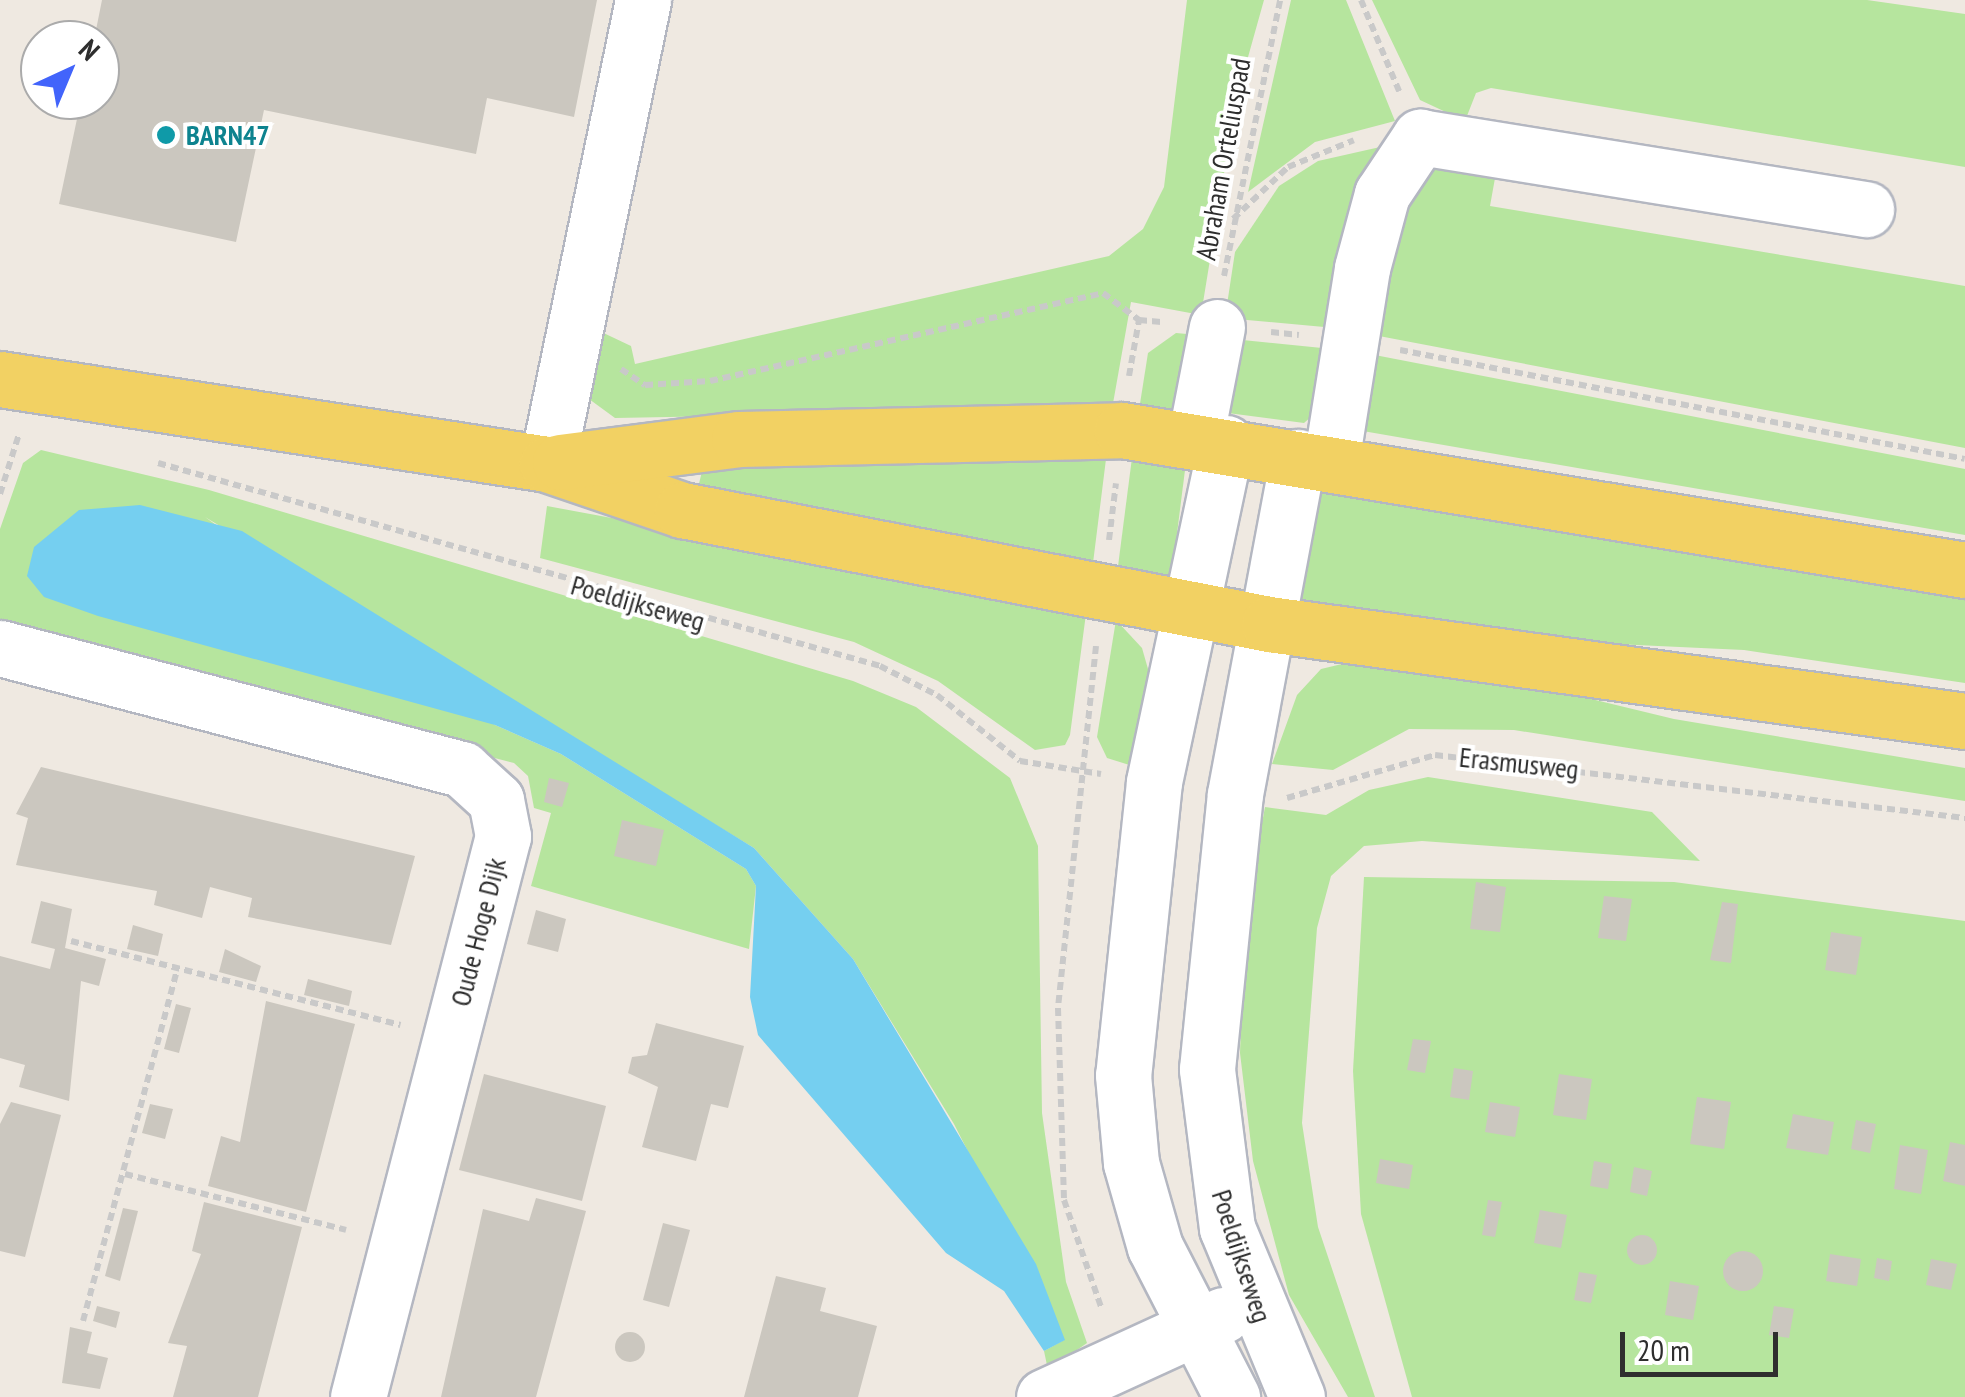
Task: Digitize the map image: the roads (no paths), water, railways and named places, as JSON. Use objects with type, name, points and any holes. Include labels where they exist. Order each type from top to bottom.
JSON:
[{"type":"main road","points":[[0,379],[547,464],[682,510],[1270,624],[1965,721]]},
{"type":"main road","points":[[547,464],[739,440],[1122,430],[1211,441],[1965,570]]},
{"type":"street","points":[[547,464],[644,0]]},
{"type":"street","name":"Poeldijkseweg","points":[[1297,1397],[1253,1302],[1212,1156],[1207,1069],[1235,794],[1270,624],[1382,194],[1420,137],[1866,209]]},
{"type":"street","points":[[1216,327],[1211,441],[1190,609],[1154,782],[1124,1075],[1131,1163],[1192,1330],[1232,1397]]},
{"type":"street","name":"Oude Hoge Dijk","points":[[0,648],[462,769],[496,800],[503,836],[358,1397]]},
{"type":"street","points":[[1044,1397],[1253,1302]]},
{"type":"water","points":[[140,505],[242,531],[754,848],[853,959],[1036,1264],[1065,1340],[1044,1351],[1004,1291],[946,1253],[758,1035],[750,997],[756,886],[746,869],[561,754],[495,725],[98,616],[44,597],[27,576],[34,547],[79,510]]},
{"type":"place","name":"BARN47","points":[[166,135]]}]
